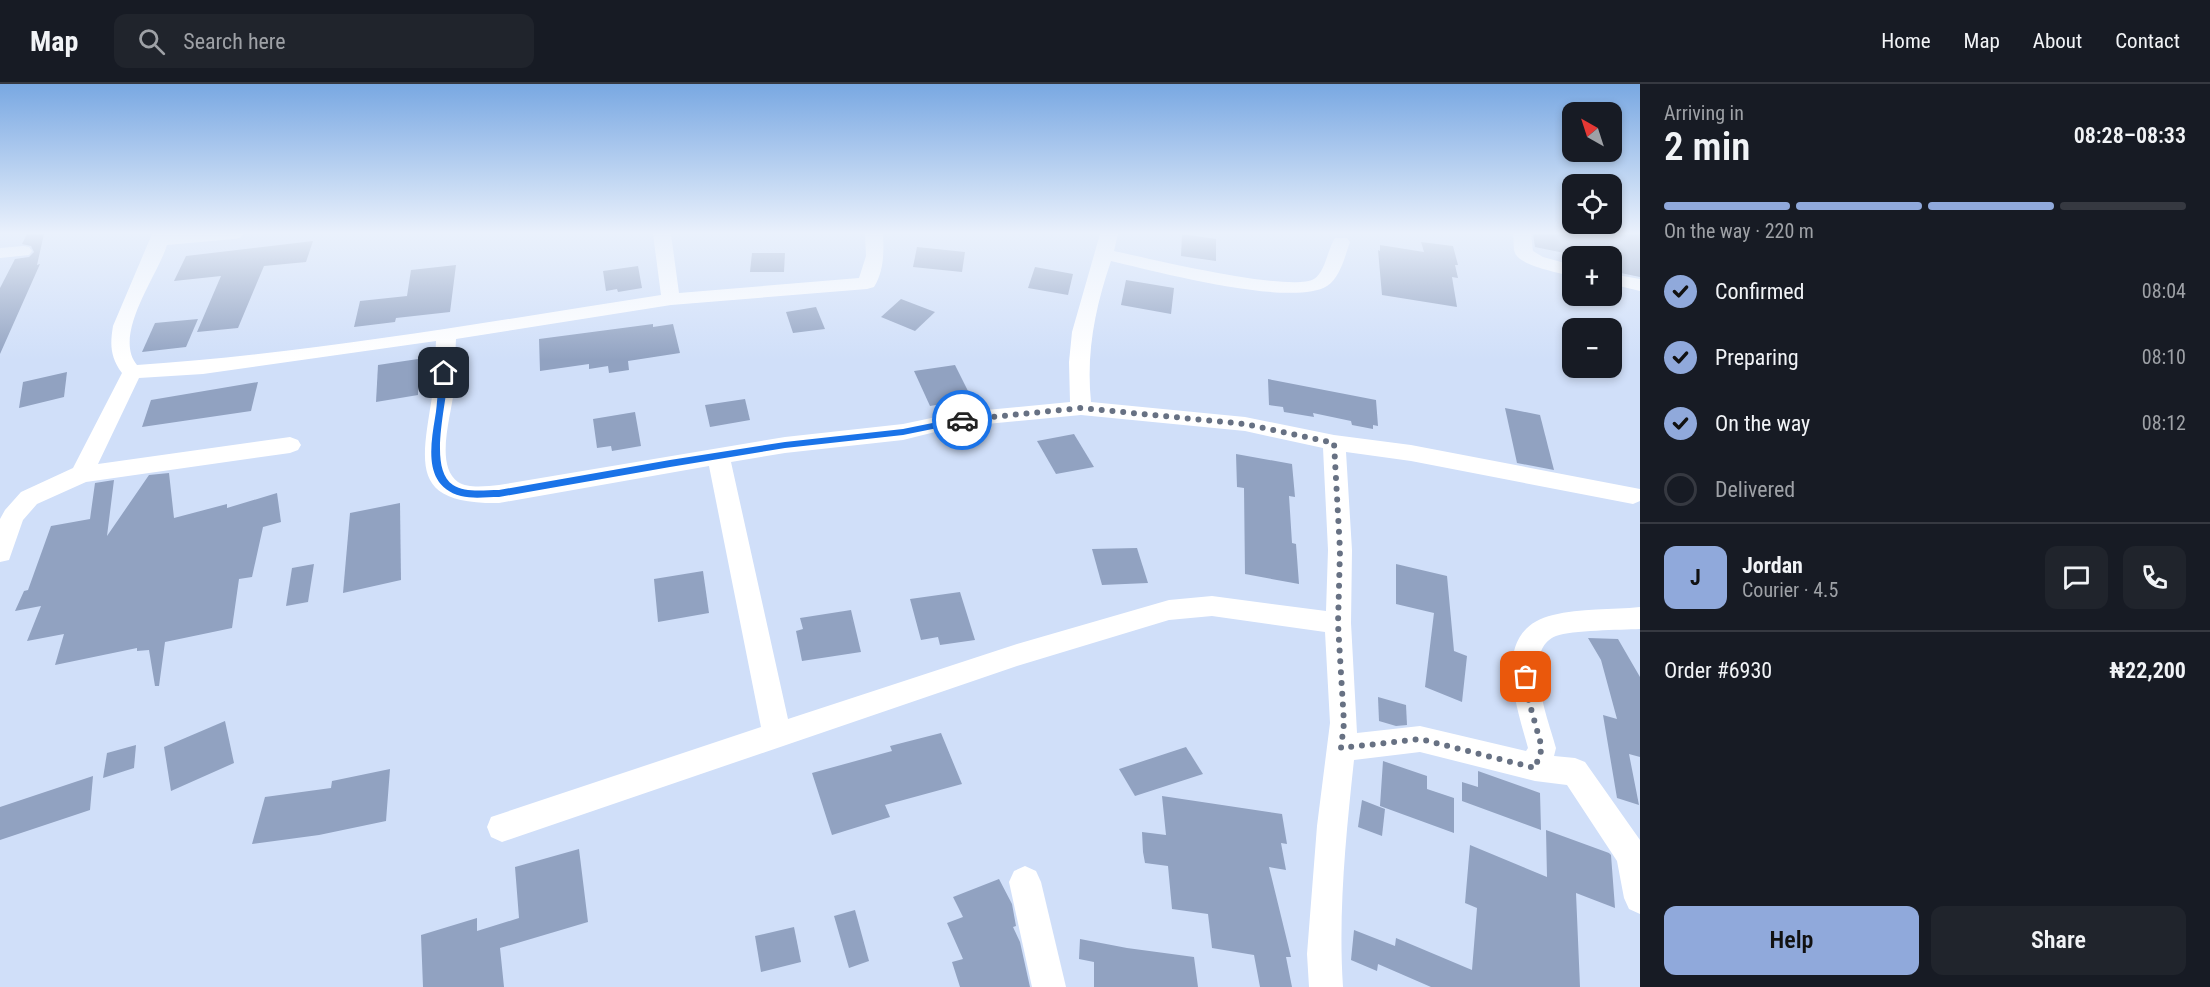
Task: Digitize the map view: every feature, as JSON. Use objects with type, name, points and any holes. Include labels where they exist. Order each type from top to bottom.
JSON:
[{"type":"street","points":[[132,372],[122,358],[120,339],[127,314],[143,276]]},
{"type":"street","points":[[668,276],[671,299]]},
{"type":"street","points":[[132,372],[203,367],[446,334],[671,299],[867,283],[869,276]]},
{"type":"street","points":[[1081,408],[1077,376],[1082,329],[1097,276]]},
{"type":"street","points":[[1213,276],[1294,289],[1308,288],[1320,283],[1325,276]]},
{"type":"street","points":[[1622,281],[1640,285]]},
{"type":"street","points":[[446,334],[444,393],[435,444],[437,470],[441,480],[450,488],[464,493],[499,494],[785,445],[903,432],[955,420],[1081,408],[1245,424],[1334,443],[1411,453],[1633,495]]},
{"type":"street","points":[[82,474],[132,372]]},
{"type":"street","points":[[1326,987],[1324,954],[1332,826],[1344,723],[1338,624],[1340,550],[1334,443]]},
{"type":"street","points":[[0,553],[14,516],[29,498],[82,474],[290,445]]},
{"type":"street","points":[[718,456],[777,735]]},
{"type":"street","points":[[502,826],[1017,655],[1169,610],[1212,606],[1338,624]]},
{"type":"street","points":[[1535,768],[1542,748],[1528,698],[1524,657],[1536,634],[1554,625],[1640,618]]},
{"type":"street","points":[[1341,748],[1420,739],[1535,768],[1575,771],[1632,855],[1640,898]]},
{"type":"street","points":[[1025,882],[1049,987]]},
{"type":"building","points":[[6,276],[35,276],[0,354],[0,288]]},
{"type":"building","points":[[176,276],[220,276],[174,281]]},
{"type":"building","points":[[221,276],[260,276],[238,328],[197,332]]},
{"type":"building","points":[[410,276],[455,276],[450,312],[396,318],[395,322],[354,327],[360,301],[407,296]]},
{"type":"building","points":[[604,276],[640,276],[642,288],[618,292],[617,289],[606,291]]},
{"type":"building","points":[[1032,276],[1072,276],[1068,295],[1028,288]]},
{"type":"building","points":[[1380,276],[1458,276],[1458,278],[1452,277],[1457,307],[1382,295]]},
{"type":"building","points":[[1126,280],[1174,288],[1171,314],[1121,305]]},
{"type":"building","points":[[901,299],[935,312],[915,331],[881,317]]},
{"type":"building","points":[[816,307],[825,329],[793,333],[786,312]]},
{"type":"building","points":[[198,319],[186,347],[142,352],[155,323]]},
{"type":"building","points":[[653,324],[653,327],[673,324],[680,353],[628,361],[629,370],[609,373],[608,366],[589,369],[589,364],[540,371],[539,339]]},
{"type":"building","points":[[418,359],[418,395],[376,402],[378,365]]},
{"type":"building","points":[[955,365],[972,399],[930,406],[914,371]]},
{"type":"building","points":[[67,372],[64,397],[19,408],[23,382]]},
{"type":"building","points":[[1268,379],[1376,400],[1378,426],[1373,425],[1373,429],[1352,425],[1351,421],[1313,413],[1314,417],[1284,412],[1283,407],[1269,405]]},
{"type":"building","points":[[258,382],[251,411],[142,427],[151,400]]},
{"type":"building","points":[[745,399],[750,420],[710,427],[705,405]]},
{"type":"building","points":[[1505,408],[1540,415],[1554,470],[1517,463]]},
{"type":"building","points":[[635,412],[641,446],[612,451],[611,446],[597,448],[593,419]]},
{"type":"building","points":[[1074,434],[1094,467],[1056,474],[1037,441]]},
{"type":"building","points":[[1236,454],[1292,464],[1295,497],[1289,496],[1292,543],[1296,544],[1299,584],[1245,574],[1244,488],[1237,487]]},
{"type":"building","points":[[169,473],[174,518],[227,504],[227,508],[277,493],[281,522],[263,527],[252,577],[239,579],[232,628],[165,642],[159,686],[155,686],[149,650],[137,651],[137,648],[55,665],[64,634],[27,641],[41,606],[15,611],[24,591],[28,590],[51,526],[90,519],[95,483],[114,480],[107,536],[149,475]]},
{"type":"building","points":[[400,503],[401,580],[343,593],[350,513]]},
{"type":"building","points":[[1137,548],[1148,583],[1102,585],[1092,549]]},
{"type":"building","points":[[314,564],[308,602],[286,606],[292,568]]},
{"type":"building","points":[[1396,564],[1447,576],[1454,651],[1467,656],[1462,702],[1425,687],[1434,613],[1396,604]]},
{"type":"building","points":[[703,571],[709,613],[658,622],[654,579]]},
{"type":"building","points":[[960,592],[975,640],[940,645],[938,637],[921,640],[910,599]]},
{"type":"building","points":[[851,610],[861,652],[802,661],[796,631],[803,629],[800,618]]},
{"type":"building","points":[[1588,638],[1618,639],[1640,677],[1640,757],[1629,754],[1639,805],[1617,798],[1603,715],[1617,719],[1601,660]]},
{"type":"building","points":[[1378,697],[1406,705],[1407,725],[1396,726],[1379,721]]},
{"type":"building","points":[[225,721],[234,763],[171,791],[164,747]]},
{"type":"building","points":[[941,733],[962,784],[885,805],[890,817],[832,835],[812,773],[892,751],[890,746]]},
{"type":"building","points":[[136,745],[134,768],[103,778],[107,753]]},
{"type":"building","points":[[1186,747],[1203,774],[1135,796],[1119,769]]},
{"type":"building","points":[[1383,761],[1427,776],[1427,789],[1454,798],[1454,833],[1380,806]]},
{"type":"building","points":[[390,769],[386,821],[319,835],[252,844],[265,797],[331,788],[332,781]]},
{"type":"building","points":[[1478,771],[1540,793],[1541,830],[1462,801],[1462,782],[1478,787]]},
{"type":"building","points":[[93,776],[90,810],[0,840],[0,807]]},
{"type":"building","points":[[1162,796],[1282,814],[1287,844],[1281,843],[1286,870],[1269,867],[1291,957],[1286,957],[1292,987],[1260,987],[1254,955],[1212,948],[1208,914],[1172,909],[1168,866],[1145,863],[1143,852],[1142,832],[1166,835]]},
{"type":"building","points":[[1362,800],[1385,809],[1382,836],[1358,827]]},
{"type":"building","points":[[1546,830],[1611,855],[1615,908],[1576,893],[1580,987],[1431,987],[1378,964],[1377,971],[1351,960],[1354,930],[1395,946],[1396,938],[1472,970],[1477,908],[1465,903],[1470,845],[1547,877]]},
{"type":"building","points":[[579,849],[588,922],[500,948],[504,987],[423,987],[421,935],[477,918],[477,931],[519,918],[515,867]]},
{"type":"building","points":[[999,879],[1012,904],[1016,926],[1013,927],[1020,942],[1030,987],[960,987],[952,962],[963,959],[947,923],[963,917],[953,897]]},
{"type":"building","points":[[855,910],[869,961],[849,968],[834,916]]},
{"type":"building","points":[[794,927],[801,962],[761,972],[755,936]]},
{"type":"building","points":[[1080,939],[1194,957],[1198,987],[1094,987],[1094,962],[1079,959]]},
{"type":"way so far","points":[[962,420],[1081,408],[1245,424],[1334,443],[1340,550],[1338,624],[1344,723],[1341,748],[1420,739],[1535,768],[1542,748],[1528,698],[1526,677]]},
{"type":"route","points":[[444,373],[444,393],[435,444],[437,470],[441,480],[450,488],[464,493],[499,494],[670,463],[785,445],[903,432],[962,420]]}]
